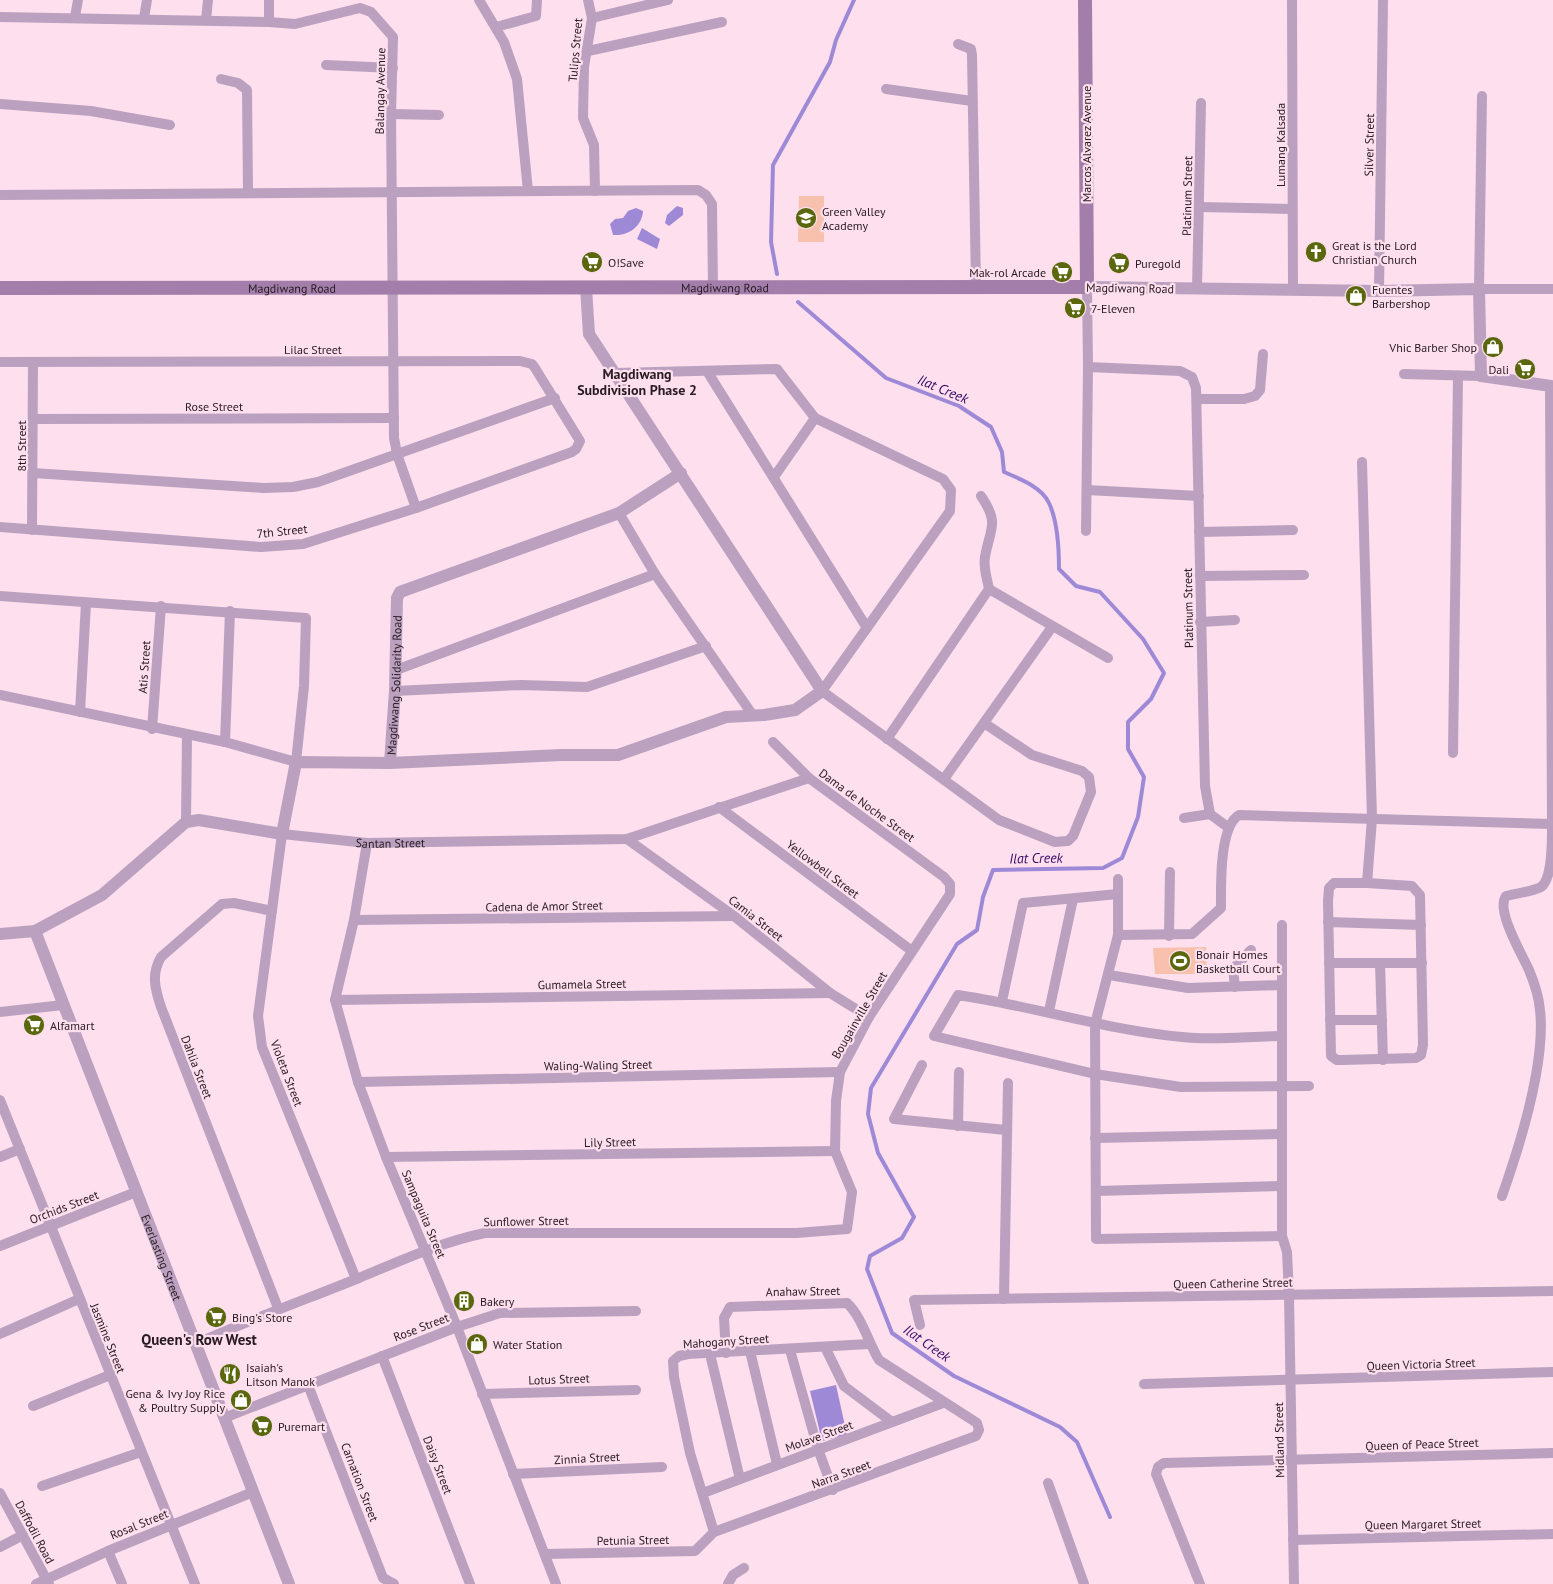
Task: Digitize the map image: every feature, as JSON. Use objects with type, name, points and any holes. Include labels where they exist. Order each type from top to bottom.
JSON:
[{"type":"main road","name":"Marcos Alvarez Avenue","points":[[1085,0],[1087,287]]},
{"type":"main road","name":"Magdiwang Road","points":[[0,288],[1087,287]]},
{"type":"street","points":[[75,17],[78,0]]},
{"type":"street","points":[[144,18],[147,0]]},
{"type":"street","points":[[206,20],[208,0]]},
{"type":"street","points":[[269,0],[269,22]]},
{"type":"street","points":[[479,0],[504,42],[517,79],[528,191]]},
{"type":"street","points":[[496,27],[536,16],[537,0]]},
{"type":"street","name":"Tulips Street","points":[[588,0],[592,18],[584,66],[584,118],[594,145],[595,190]]},
{"type":"street","points":[[592,18],[668,0]]},
{"type":"street","name":"Lumang Kalsada","points":[[1292,0],[1293,289]]},
{"type":"street","name":"Silver Street","points":[[1380,291],[1383,0]]},
{"type":"street","name":"Balangay Avenue","points":[[0,17],[144,18],[295,24],[360,8],[366,9],[393,37],[391,193],[394,418],[397,454],[416,508]]},
{"type":"street","points":[[588,51],[722,22]]},
{"type":"street","points":[[958,44],[971,49],[976,288]]},
{"type":"street","points":[[326,65],[393,68]]},
{"type":"street","points":[[221,79],[238,83],[247,90],[248,192]]},
{"type":"street","points":[[886,89],[972,101]]},
{"type":"street","points":[[1481,376],[1479,289],[1482,96]]},
{"type":"street","name":"Platinum Street","points":[[1197,289],[1201,103]]},
{"type":"street","points":[[0,104],[91,111],[170,124]]},
{"type":"street","points":[[391,114],[439,115]]},
{"type":"street","points":[[0,195],[698,190],[706,195],[712,204],[713,288]]},
{"type":"street","points":[[1199,207],[1292,209]]},
{"type":"street","points":[[1086,531],[1087,287]]},
{"type":"street","name":"Magdiwang Road","points":[[1087,287],[1380,291],[1553,289]]},
{"type":"street","points":[[586,288],[589,334],[822,691],[999,820],[1055,842],[1068,841],[1073,836],[1091,792],[1089,777],[1082,771],[1032,755],[984,723]]},
{"type":"street","points":[[1197,399],[1244,399],[1255,396],[1260,390],[1263,354]]},
{"type":"street","name":"Lilac Street","points":[[0,362],[527,362],[535,368],[555,398],[579,437],[579,445]]},
{"type":"street","name":"8th Street","points":[[32,530],[34,473],[33,363]]},
{"type":"street","name":"Platinum Street","points":[[1088,367],[1180,372],[1192,377],[1197,399],[1204,772],[1210,814]]},
{"type":"street","points":[[616,373],[777,369],[814,418],[943,480],[951,490],[950,511],[822,691]]},
{"type":"street","points":[[707,371],[867,628]]},
{"type":"street","points":[[1404,374],[1481,376],[1552,386],[1552,871],[1549,880],[1541,887],[1506,896],[1503,903],[1512,938],[1529,971],[1540,1009],[1540,1038],[1532,1094],[1515,1159],[1502,1196]]},
{"type":"street","points":[[1454,753],[1458,376]]},
{"type":"street","points":[[34,473],[255,488],[293,488],[318,482],[555,398]]},
{"type":"street","name":"Rose Street","points":[[34,419],[394,418]]},
{"type":"street","points":[[774,477],[814,418]]},
{"type":"street","name":"7th Street","points":[[0,527],[261,548],[303,544],[416,508],[572,452],[579,445]]},
{"type":"street","points":[[1362,462],[1372,819],[1367,883]]},
{"type":"street","name":"Magdiwang Solidarity Road","points":[[681,473],[619,513],[400,592],[397,598],[396,670],[390,763],[561,754],[618,755],[726,717],[752,714],[764,715],[795,710],[822,691]]},
{"type":"street","points":[[1087,490],[1199,496]]},
{"type":"street","points":[[981,496],[990,510],[994,526],[985,557],[985,571],[989,588],[1052,627],[1108,658]]},
{"type":"street","points":[[619,513],[655,574],[752,714]]},
{"type":"street","points":[[1199,532],[1293,530]]},
{"type":"street","points":[[396,670],[655,574]]},
{"type":"street","points":[[1200,576],[1304,576]]},
{"type":"street","points":[[887,740],[989,588]]},
{"type":"street","points":[[0,596],[86,604],[161,606],[306,618],[304,686],[296,762],[282,834]]},
{"type":"street","points":[[80,712],[86,604]]},
{"type":"street","name":"Atis Street","points":[[152,729],[161,606]]},
{"type":"street","points":[[225,742],[230,611]]},
{"type":"street","points":[[1200,622],[1234,620]]},
{"type":"street","points":[[944,779],[1052,627]]},
{"type":"street","points":[[395,692],[521,684],[587,687],[706,646]]},
{"type":"street","points":[[0,695],[152,729],[225,742],[296,762],[390,763]]},
{"type":"street","points":[[0,934],[35,931],[102,895],[186,822],[187,735]]},
{"type":"street","name":"Dama de Noche Street","points":[[772,742],[809,778],[944,877],[950,884]]},
{"type":"street","name":"Santan Street","points":[[186,822],[199,820],[282,834],[367,843],[628,839],[809,778]]},
{"type":"street","name":"Yellowbell Street","points":[[719,808],[912,951]]},
{"type":"street","points":[[1184,818],[1210,814],[1229,828]]},
{"type":"street","points":[[1118,935],[1170,936],[1192,934],[1221,908],[1221,869],[1232,819],[1239,815],[1552,824]]},
{"type":"street","name":"Violeta Street","points":[[282,834],[258,1016],[262,1047],[356,1279]]},
{"type":"street","name":"Camia Street","points":[[628,839],[734,916],[830,993],[869,1017]]},
{"type":"street","name":"Sampaguita Street","points":[[367,843],[354,920],[335,1000],[358,1082],[386,1157],[458,1327],[556,1584]]},
{"type":"street","points":[[1170,872],[1170,936]]},
{"type":"street","points":[[1118,879],[1118,935],[1095,1024],[1096,1239],[1282,1236]]},
{"type":"street","points":[[1334,883],[1367,883],[1412,886],[1417,889],[1420,895],[1423,1045],[1421,1055],[1407,1060],[1342,1060],[1333,1058],[1330,1050],[1328,893],[1334,883]]},
{"type":"street","name":"Bougainville Street","points":[[847,1229],[852,1192],[835,1151],[836,1101],[840,1072],[869,1017],[950,894],[950,884]]},
{"type":"street","points":[[1002,1002],[1023,903],[1118,894]]},
{"type":"street","points":[[1049,1011],[1073,899]]},
{"type":"street","name":"Dahlia Street","points":[[272,911],[234,903],[222,904],[161,957],[156,966],[154,976],[161,1007],[278,1308]]},
{"type":"street","name":"Cadena de Amor Street","points":[[354,920],[734,916]]},
{"type":"street","points":[[1328,922],[1421,926]]},
{"type":"street","name":"Midland Street","points":[[1282,925],[1282,1236],[1288,1252],[1290,1295],[1294,1584]]},
{"type":"street","name":"Everlasting Street","points":[[35,931],[289,1584]]},
{"type":"street","points":[[1235,987],[1233,969],[1252,950]]},
{"type":"street","points":[[1330,963],[1422,963]]},
{"type":"street","points":[[1380,963],[1383,1060]]},
{"type":"street","points":[[1109,975],[1188,988],[1282,984]]},
{"type":"street","name":"Gumamela Street","points":[[335,1000],[830,993]]},
{"type":"street","points":[[1282,1036],[1184,1038],[1095,1024],[1049,1011],[958,994],[934,1036],[1095,1074],[1181,1087],[1309,1086]]},
{"type":"street","points":[[0,1012],[63,1005]]},
{"type":"street","points":[[1330,1020],[1382,1020]]},
{"type":"street","points":[[922,1065],[894,1119],[1006,1130]]},
{"type":"street","name":"Waling-Waling Street","points":[[358,1082],[840,1072]]},
{"type":"street","points":[[958,1126],[959,1072]]},
{"type":"street","points":[[1004,1299],[1008,1082]]},
{"type":"street","name":"Jasmine Street","points":[[0,1100],[195,1584]]},
{"type":"street","points":[[1095,1138],[1282,1134]]},
{"type":"street","points":[[0,1157],[20,1149]]},
{"type":"street","name":"Lily Street","points":[[386,1157],[835,1151]]},
{"type":"street","points":[[1096,1191],[1282,1186]]},
{"type":"street","name":"Orchids Street","points":[[0,1246],[136,1192]]},
{"type":"street","name":"Sunflower Street","points":[[195,1344],[278,1308],[460,1238],[485,1233],[797,1233],[847,1229]]},
{"type":"street","name":"Queen Catherine Street","points":[[920,1325],[914,1300],[1553,1291]]},
{"type":"street","points":[[0,1334],[79,1299]]},
{"type":"street","name":"Anahaw Street","points":[[726,1353],[724,1318],[730,1307],[847,1303],[854,1310],[869,1344],[879,1360],[943,1403],[977,1423],[979,1430],[976,1436]]},
{"type":"street","name":"Rose Street","points":[[224,1418],[458,1327],[500,1313],[636,1311]]},
{"type":"street","name":"Mahogany Street","points":[[714,1532],[704,1493],[690,1453],[673,1361],[679,1356],[869,1344]]},
{"type":"street","points":[[825,1347],[844,1386],[892,1422]]},
{"type":"street","points":[[790,1350],[818,1449],[833,1490]]},
{"type":"street","points":[[750,1352],[777,1464]]},
{"type":"street","points":[[710,1354],[740,1478]]},
{"type":"street","name":"Daisy Street","points":[[382,1356],[470,1584]]},
{"type":"street","name":"Queen Victoria Street","points":[[1144,1384],[1553,1372]]},
{"type":"street","points":[[34,1406],[110,1374]]},
{"type":"street","name":"Carnation Street","points":[[308,1385],[383,1578],[394,1584]]},
{"type":"street","name":"Lotus Street","points":[[482,1394],[636,1390]]},
{"type":"street","name":"Molave Street","points":[[704,1493],[943,1403]]},
{"type":"street","name":"Narra Street","points":[[714,1532],[833,1490],[976,1436]]},
{"type":"street","points":[[42,1486],[141,1452]]},
{"type":"street","name":"Queen of Peace Street","points":[[1200,1584],[1156,1474],[1158,1467],[1164,1463],[1553,1453]]},
{"type":"street","name":"Zinnia Street","points":[[513,1474],[662,1467]]},
{"type":"street","points":[[1048,1483],[1084,1584]]},
{"type":"street","name":"Daffodil Road","points":[[0,1492],[23,1535],[44,1582]]},
{"type":"street","name":"Rosal Street","points":[[44,1582],[108,1551],[253,1492]]},
{"type":"street","name":"Petunia Street","points":[[545,1554],[695,1551],[714,1532]]},
{"type":"street","name":"Queen Margaret Street","points":[[1294,1540],[1553,1534]]},
{"type":"street","points":[[0,1547],[23,1535]]},
{"type":"street","points":[[108,1551],[122,1584]]},
{"type":"street","points":[[728,1584],[733,1575],[744,1568]]},
{"type":"shaded area","points":[[799,196],[824,196],[824,242],[798,242]]},
{"type":"shaded area","points":[[677,206],[683,208],[683,215],[669,226],[665,223],[667,215]]},
{"type":"shaded area","points":[[636,208],[643,211],[637,226],[624,234],[613,235],[610,224],[615,219],[623,218],[628,211]]},
{"type":"shaded area","points":[[642,228],[660,239],[657,249],[637,239]]},
{"type":"shaded area","name":"Bonair Homes Basketball Court","points":[[1206,947],[1207,974],[1155,974],[1153,948]]},
{"type":"shaded area","points":[[836,1385],[847,1435],[822,1441],[810,1391]]},
{"type":"waterway","name":"Ilat Creek","points":[[777,274],[771,242],[773,165],[830,62],[836,40],[854,0]]},
{"type":"waterway","name":"Ilat Creek","points":[[798,302],[886,378],[959,406],[991,427],[1002,452],[1004,472],[1023,480],[1041,492],[1049,503],[1056,527],[1059,569],[1076,586],[1100,592],[1143,639],[1164,673],[1151,699],[1128,722],[1128,749],[1144,777],[1138,817],[1122,858],[1103,868],[993,870],[983,897],[977,930],[957,944],[871,1088],[868,1114],[878,1153],[914,1217],[902,1238],[870,1256],[867,1269],[892,1333],[954,1376],[1060,1427],[1077,1442],[1110,1517]]},
{"type":"place","name":"Green Valley Academy","points":[[806,218]]},
{"type":"place","name":"Great is the Lord Christian Church","points":[[1316,252]]},
{"type":"place","name":"O!Save","points":[[592,262]]},
{"type":"place","name":"Puregold","points":[[1119,263]]},
{"type":"place","name":"Mak-rol Arcade","points":[[1062,272]]},
{"type":"place","name":"Fuentes Barbershop","points":[[1356,296]]},
{"type":"place","name":"7-Eleven","points":[[1075,308]]},
{"type":"place","name":"Vhic Barber Shop","points":[[1493,347]]},
{"type":"place","name":"Dali","points":[[1525,369]]},
{"type":"place","name":"Bonair Homes Basketball Court","points":[[1180,961]]},
{"type":"place","name":"Alfamart","points":[[34,1025]]},
{"type":"place","name":"Bakery","points":[[464,1301]]},
{"type":"place","name":"Bing's Store","points":[[216,1317]]},
{"type":"place","name":"Water Station","points":[[477,1344]]},
{"type":"place","name":"Isaiah's Litson Manok","points":[[230,1374]]},
{"type":"place","name":"Gena & Ivy Joy Rice & Poultry Supply","points":[[241,1400]]},
{"type":"place","name":"Puremart","points":[[262,1426]]},
{"type":"district","name":"Magdiwang Subdivision Phase 2","points":[[637,382]]},
{"type":"district","name":"Queen's Row West","points":[[199,1339]]}]
